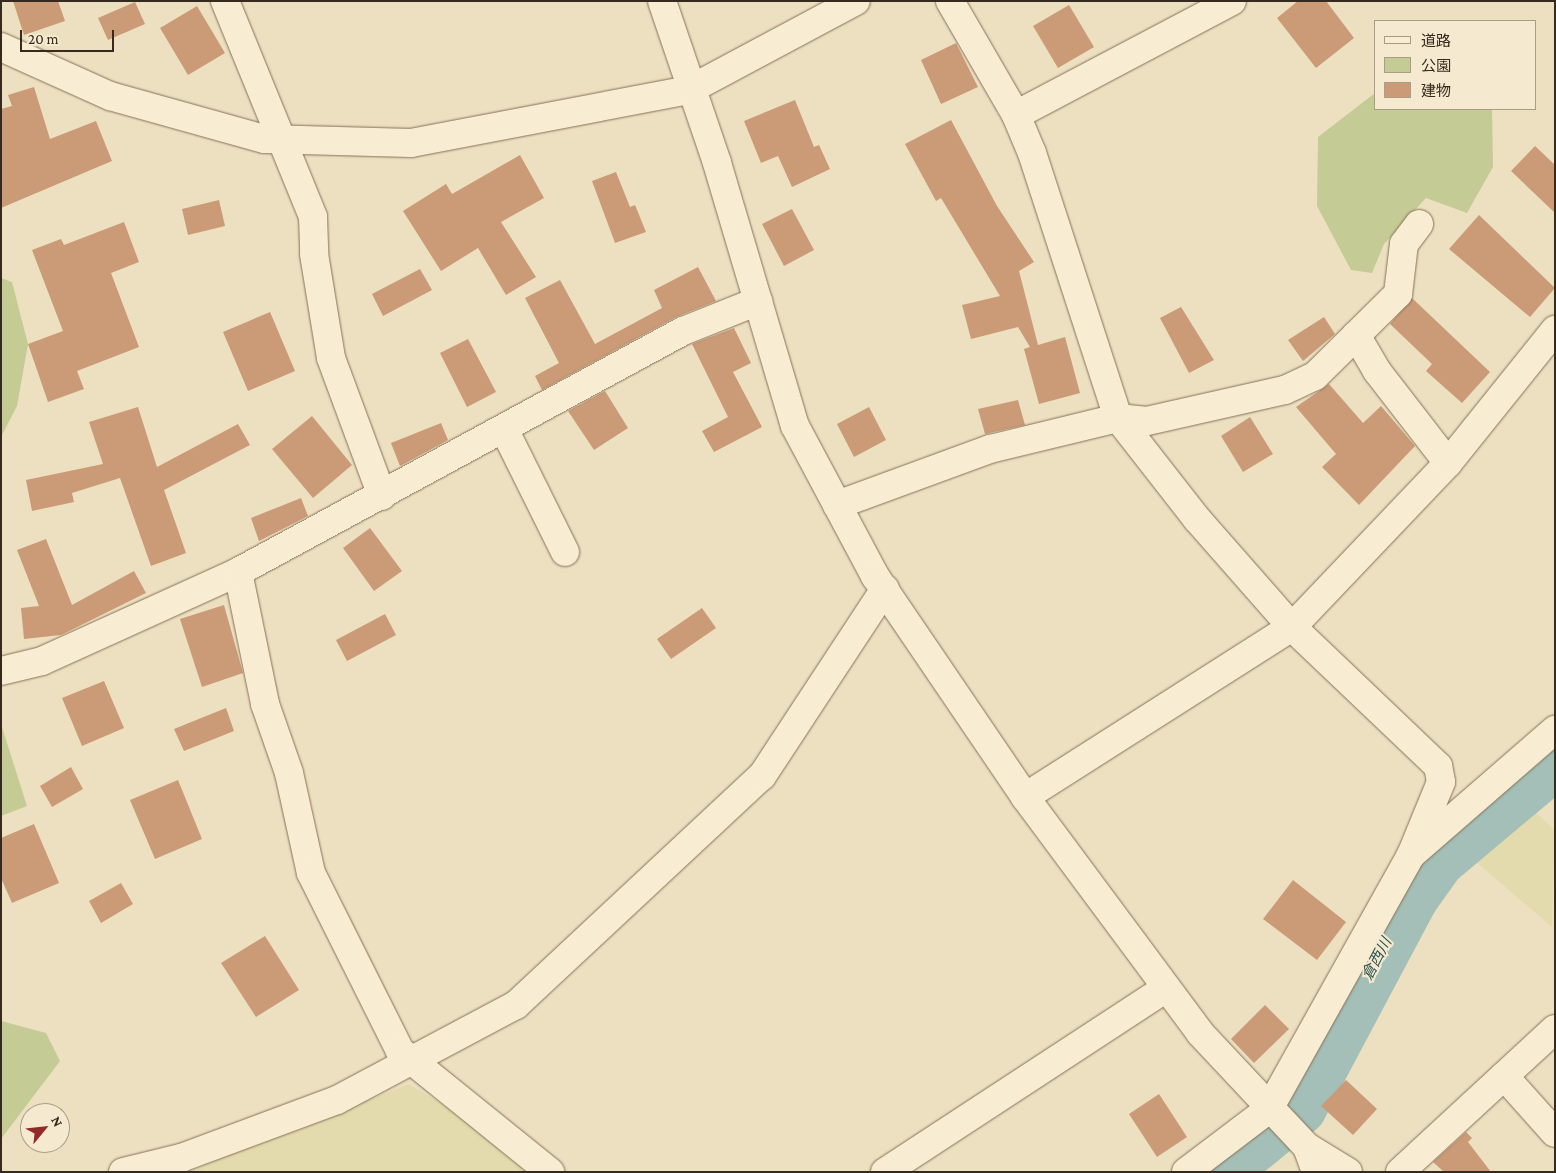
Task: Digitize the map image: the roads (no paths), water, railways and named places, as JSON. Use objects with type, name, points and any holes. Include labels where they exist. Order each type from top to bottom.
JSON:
[{"type":"street","points":[[225,1],[313,217],[314,254],[331,358],[382,496]]},
{"type":"street","points":[[662,1],[758,301],[795,426],[884,589],[1025,798],[1165,989],[1311,1160],[1348,1172]]},
{"type":"street","points":[[1,47],[110,96],[264,140],[410,143],[690,90],[856,1]]},
{"type":"street","points":[[950,1],[1016,115],[1118,418],[1197,519],[1292,626],[1438,766],[1441,782],[1411,855],[1268,1109],[1186,1172]]},
{"type":"street","points":[[1016,115],[1232,1]]},
{"type":"street","points":[[837,505],[990,450],[1118,418],[1147,420],[1285,390],[1315,376],[1398,294],[1404,244],[1419,224]]},
{"type":"street","points":[[1,671],[42,661],[238,572],[505,431],[683,332],[758,301]]},
{"type":"street","points":[[1025,798],[1292,626],[1448,463],[1555,330]]},
{"type":"street","points":[[1356,335],[1377,371],[1448,463]]},
{"type":"street","points":[[505,431],[565,552]]},
{"type":"street","points":[[238,572],[265,704],[289,773],[311,873],[400,1051],[550,1172]]},
{"type":"street","points":[[123,1172],[181,1158],[337,1100],[516,1005],[762,776],[884,589]]},
{"type":"street","points":[[1411,855],[1555,730]]},
{"type":"street","points":[[885,1172],[1165,989]]},
{"type":"street","points":[[1400,1172],[1555,1029]]},
{"type":"street","points":[[1504,1076],[1555,1133]]},
{"type":"waterway","name":"倉西川","points":[[1220,1172],[1299,1107],[1410,898],[1437,860],[1555,761]]}]
